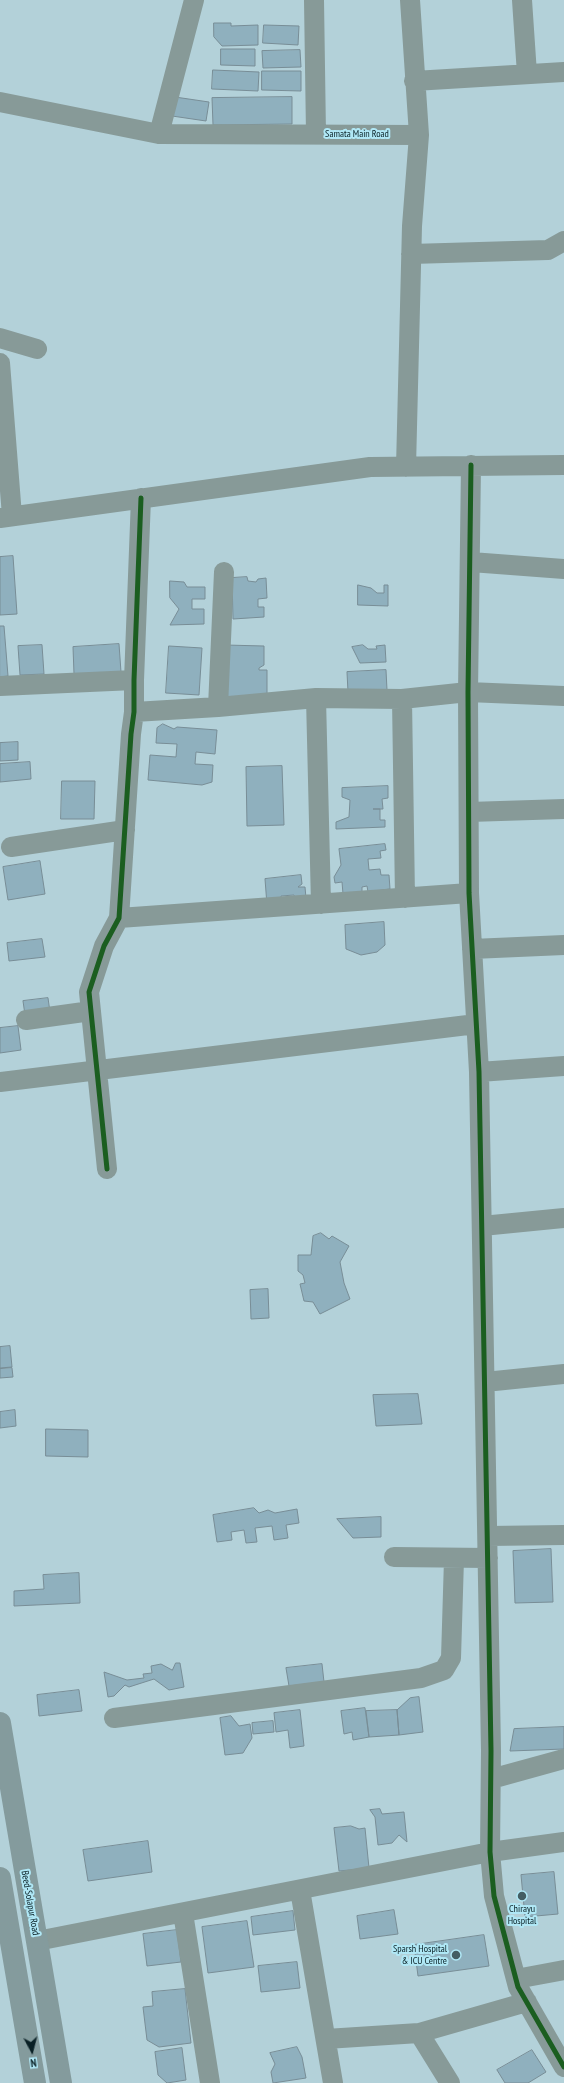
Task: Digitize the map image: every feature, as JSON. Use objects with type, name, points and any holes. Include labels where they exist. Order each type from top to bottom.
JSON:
[{"type":"main road","name":"Beed-Solapur Road","points":[[0,1724],[61,2083]]},
{"type":"main road","points":[[0,1878],[35,2083]]},
{"type":"street","points":[[159,134],[194,0]]},
{"type":"street","points":[[314,0],[316,134]]},
{"type":"street","points":[[406,467],[411,254],[419,135],[414,81],[410,0]]},
{"type":"street","points":[[522,0],[527,74]]},
{"type":"street","points":[[414,81],[564,72]]},
{"type":"street","name":"Samata Main Road","points":[[0,102],[159,134],[419,135]]},
{"type":"street","points":[[411,254],[548,250],[564,241]]},
{"type":"street","points":[[0,338],[37,349]]},
{"type":"street","points":[[0,363],[6,517],[370,468],[471,465],[564,465]]},
{"type":"street","points":[[471,465],[471,562],[468,692],[469,893],[479,1072],[488,1536],[491,1779],[490,1852],[494,1896],[518,1987],[564,2067]]},
{"type":"street","points":[[107,1170],[89,992],[104,946],[119,918],[131,734],[134,712],[141,498]]},
{"type":"street","points":[[471,562],[564,569]]},
{"type":"street","points":[[218,707],[224,572]]},
{"type":"street","points":[[0,686],[134,680]]},
{"type":"street","points":[[134,712],[218,707],[316,698],[402,699],[468,692],[564,696]]},
{"type":"street","points":[[316,698],[321,904]]},
{"type":"street","points":[[402,699],[405,898]]},
{"type":"street","points":[[469,812],[564,809]]},
{"type":"street","points":[[11,847],[125,830]]},
{"type":"street","points":[[119,918],[469,893]]},
{"type":"street","points":[[472,949],[564,945]]},
{"type":"street","points":[[26,1020],[91,1011]]},
{"type":"street","points":[[0,1082],[476,1024]]},
{"type":"street","points":[[479,1072],[564,1066]]},
{"type":"street","points":[[482,1226],[564,1218]]},
{"type":"street","points":[[485,1382],[564,1374]]},
{"type":"street","points":[[488,1536],[564,1535]]},
{"type":"street","points":[[394,1557],[454,1559],[488,1558]]},
{"type":"street","points":[[114,1718],[421,1678],[444,1670],[451,1658],[454,1559]]},
{"type":"street","points":[[491,1779],[564,1759]]},
{"type":"street","points":[[37,1941],[490,1852],[564,1842]]},
{"type":"street","points":[[300,1890],[333,2083]]},
{"type":"street","points":[[183,1913],[210,2083]]},
{"type":"street","points":[[516,1978],[564,1970]]},
{"type":"street","points":[[326,2039],[419,2033],[527,2002]]},
{"type":"street","points":[[419,2033],[450,2083]]},
{"type":"building","points":[[214,23],[231,23],[231,26],[258,25],[258,45],[222,46],[214,37]]},
{"type":"building","points":[[264,25],[299,26],[298,45],[263,43]]},
{"type":"building","points":[[221,49],[255,49],[255,66],[221,65]]},
{"type":"building","points":[[300,50],[301,67],[263,68],[262,51]]},
{"type":"building","points":[[213,70],[259,72],[258,91],[212,89]]},
{"type":"building","points":[[262,71],[301,71],[301,91],[262,90]]},
{"type":"building","points":[[175,97],[209,102],[206,121],[172,116]]},
{"type":"building","points":[[292,97],[292,124],[213,125],[212,98]]},
{"type":"building","points":[[13,556],[17,614],[0,615],[0,557]]},
{"type":"building","points":[[247,577],[248,581],[256,582],[258,579],[266,578],[267,598],[258,599],[258,607],[264,607],[264,617],[233,619],[232,578]]},
{"type":"building","points":[[170,581],[184,582],[187,587],[205,587],[205,599],[192,599],[192,609],[204,609],[204,624],[170,625],[179,609],[170,598]]},
{"type":"building","points":[[358,585],[371,588],[377,593],[384,593],[384,585],[388,585],[388,606],[358,605]]},
{"type":"building","points":[[0,626],[4,626],[8,676],[0,677]]},
{"type":"building","points":[[119,644],[121,672],[74,674],[73,647]]},
{"type":"building","points":[[42,645],[44,674],[20,675],[18,646]]},
{"type":"building","points":[[225,645],[264,646],[264,665],[259,668],[259,670],[267,670],[267,698],[224,697]]},
{"type":"building","points":[[363,645],[368,649],[377,649],[376,646],[385,645],[386,662],[360,663],[352,647]]},
{"type":"building","points":[[169,646],[202,648],[199,695],[166,693]]},
{"type":"building","points":[[386,670],[387,690],[348,692],[347,672]]},
{"type":"building","points":[[163,724],[174,729],[177,727],[217,730],[215,754],[196,752],[195,764],[213,765],[212,782],[202,785],[148,780],[150,755],[176,757],[177,744],[156,743],[157,728]]},
{"type":"building","points":[[18,742],[18,760],[0,761],[0,743]]},
{"type":"building","points":[[30,762],[31,779],[0,782],[0,764]]},
{"type":"building","points":[[282,766],[284,825],[247,826],[246,767]]},
{"type":"building","points":[[62,781],[95,781],[94,819],[61,819]]},
{"type":"building","points":[[388,786],[388,798],[382,799],[383,809],[380,809],[380,820],[385,820],[385,827],[336,829],[336,822],[349,817],[350,800],[342,797],[342,788]]},
{"type":"building","points":[[385,844],[386,850],[380,851],[381,858],[368,859],[369,870],[380,869],[381,875],[389,875],[390,889],[368,892],[367,886],[362,887],[362,892],[343,894],[342,882],[335,883],[334,877],[341,865],[339,849]]},
{"type":"building","points":[[40,861],[45,894],[8,900],[3,867]]},
{"type":"building","points":[[301,875],[302,884],[298,887],[305,887],[306,898],[295,899],[294,895],[281,896],[282,903],[267,905],[265,879]]},
{"type":"building","points":[[384,922],[385,945],[377,952],[361,955],[346,949],[345,925]]},
{"type":"building","points":[[42,939],[45,957],[9,961],[7,943]]},
{"type":"building","points":[[48,998],[50,1012],[25,1015],[23,1001]]},
{"type":"building","points":[[18,1026],[21,1050],[0,1053],[0,1028]]},
{"type":"building","points":[[321,1233],[329,1239],[332,1236],[349,1246],[340,1262],[344,1283],[350,1299],[320,1314],[313,1302],[304,1301],[300,1284],[305,1283],[303,1275],[298,1271],[298,1255],[311,1255],[313,1236]]},
{"type":"building","points":[[268,1289],[269,1318],[251,1319],[250,1290]]},
{"type":"building","points":[[10,1346],[12,1367],[0,1368],[0,1347]]},
{"type":"building","points":[[12,1368],[13,1377],[0,1378],[0,1369]]},
{"type":"building","points":[[418,1394],[422,1424],[376,1426],[373,1395]]},
{"type":"building","points":[[15,1410],[16,1426],[0,1428],[0,1412]]},
{"type":"building","points":[[46,1429],[88,1430],[88,1457],[46,1456]]},
{"type":"building","points":[[254,1508],[259,1513],[268,1510],[275,1513],[297,1509],[299,1523],[286,1525],[288,1538],[274,1540],[272,1526],[255,1528],[257,1542],[246,1543],[244,1530],[231,1532],[232,1540],[217,1542],[213,1515]]},
{"type":"building","points":[[381,1517],[381,1537],[353,1538],[337,1519]]},
{"type":"building","points":[[551,1549],[553,1602],[515,1603],[513,1551]]},
{"type":"building","points":[[79,1573],[80,1603],[14,1606],[14,1591],[44,1589],[43,1575]]},
{"type":"building","points":[[176,1663],[180,1663],[184,1687],[169,1690],[154,1679],[129,1687],[125,1685],[114,1696],[108,1697],[104,1672],[127,1680],[144,1678],[143,1674],[152,1673],[151,1666],[161,1664],[172,1670]]},
{"type":"building","points":[[322,1664],[324,1682],[289,1686],[286,1668]]},
{"type":"building","points":[[79,1690],[82,1711],[39,1716],[37,1695]]},
{"type":"building","points":[[419,1697],[423,1732],[399,1735],[397,1710],[410,1698]]},
{"type":"building","points":[[365,1708],[369,1737],[353,1740],[352,1732],[344,1734],[341,1711]]},
{"type":"building","points":[[300,1710],[304,1746],[290,1748],[288,1730],[276,1732],[274,1713]]},
{"type":"building","points":[[397,1710],[399,1735],[369,1737],[366,1711]]},
{"type":"building","points":[[231,1716],[239,1726],[250,1724],[252,1738],[243,1753],[225,1755],[220,1718]]},
{"type":"building","points":[[273,1721],[274,1732],[253,1734],[252,1723]]},
{"type":"building","points":[[564,1727],[564,1749],[510,1751],[514,1729]]},
{"type":"building","points":[[380,1809],[382,1814],[404,1812],[407,1842],[399,1835],[392,1843],[378,1845],[375,1817],[370,1810]]},
{"type":"building","points":[[351,1826],[359,1829],[365,1828],[369,1868],[339,1871],[334,1828]]},
{"type":"building","points":[[148,1841],[152,1872],[88,1881],[83,1850]]},
{"type":"building","points":[[554,1872],[558,1914],[525,1917],[521,1875]]},
{"type":"building","points":[[394,1910],[398,1934],[360,1939],[357,1916]]},
{"type":"building","points":[[293,1911],[295,1930],[253,1935],[251,1917]]},
{"type":"building","points":[[247,1921],[254,1967],[208,1973],[202,1927]]},
{"type":"building","points":[[177,1930],[181,1962],[147,1966],[143,1934]]},
{"type":"building","points":[[484,1935],[489,1966],[418,1976],[414,1945]]},
{"type":"building","points":[[297,1962],[300,1988],[261,1992],[258,1966]]},
{"type":"building","points":[[185,1989],[191,2043],[159,2047],[147,2040],[143,2007],[153,2006],[152,1992]]},
{"type":"building","points":[[297,2047],[302,2057],[306,2078],[273,2083],[271,2072],[275,2064],[270,2053]]},
{"type":"building","points":[[182,2048],[186,2080],[167,2083],[158,2075],[155,2052]]},
{"type":"building","points":[[532,2050],[546,2072],[528,2083],[505,2083],[497,2070]]},
{"type":"cycle path","points":[[471,465],[468,692],[469,893],[479,1072],[491,1751],[490,1852],[494,1896],[518,1987],[564,2067]]},
{"type":"cycle path","points":[[107,1169],[89,992],[104,946],[119,918],[131,734],[134,712],[141,498]]},
{"type":"place","name":"Chirayu Hospital","points":[[522,1896]]},
{"type":"place","name":"Sparsh Hospital & ICU Centre","points":[[456,1955]]}]
